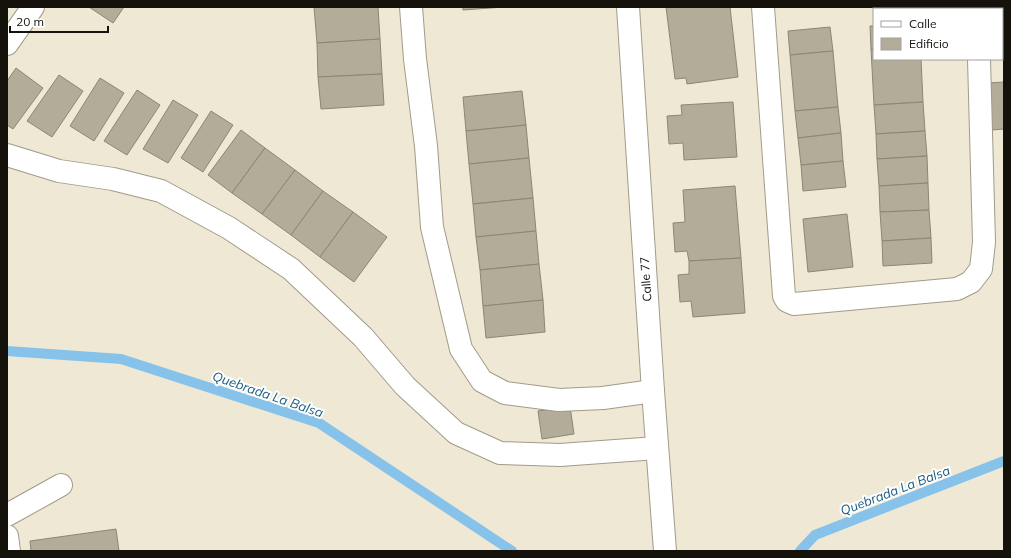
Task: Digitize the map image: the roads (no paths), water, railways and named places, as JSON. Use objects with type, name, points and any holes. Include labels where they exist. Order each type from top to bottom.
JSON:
[{"type":"street","points":[[411,7],[415,59],[426,146],[432,227],[461,349],[482,381],[505,393],[559,400],[603,398],[653,391]]},
{"type":"street","name":"Calle 77","points":[[628,7],[665,551]]},
{"type":"street","points":[[763,7],[784,296],[787,302],[794,304],[957,289],[971,282],[981,269],[984,242],[979,60]]},
{"type":"street","points":[[7,44],[26,10]]},
{"type":"street","points":[[7,155],[59,171],[113,179],[161,190],[229,228],[291,269],[363,337],[405,386],[456,433],[500,453],[560,455],[657,448]]},
{"type":"street","points":[[7,515],[61,485]]},
{"type":"street","points":[[7,536],[9,551]]},
{"type":"waterway","name":"Quebrada La Balsa","points":[[7,351],[121,359],[319,423],[512,551]]},
{"type":"waterway","name":"Quebrada La Balsa","points":[[800,551],[815,535],[1004,461]]}]
